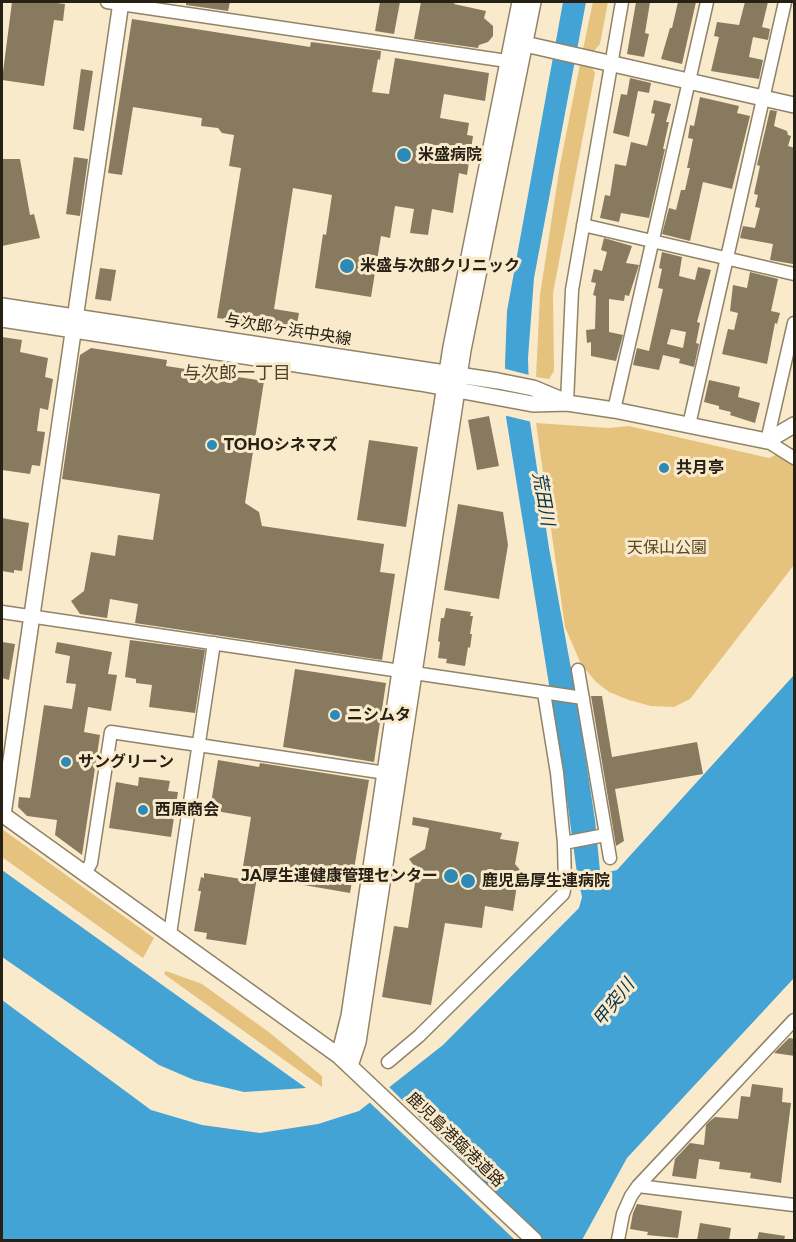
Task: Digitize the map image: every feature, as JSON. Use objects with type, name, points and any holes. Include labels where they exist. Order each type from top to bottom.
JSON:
[{"type":"street","points":[[2,815],[74,323],[116,2],[507,61]]},
{"type":"street","points":[[345,1061],[349,1016],[373,903],[452,381],[518,43],[520,2]]},
{"type":"street","points":[[489,190],[507,61],[518,43],[533,2]]},
{"type":"street","points":[[567,402],[572,290],[622,2]]},
{"type":"street","points":[[614,410],[707,2]]},
{"type":"street","points":[[689,425],[785,2]]},
{"type":"street","points":[[518,43],[795,105]]},
{"type":"street","points":[[583,225],[795,274]]},
{"type":"street","name":"与次郎ヶ浜中央線","points":[[2,306],[74,323],[498,389],[767,441]]},
{"type":"street","name":"与次郎ヶ浜中央線","points":[[2,319],[74,323]]},
{"type":"street","points":[[767,441],[795,323]]},
{"type":"street","points":[[767,441],[795,425]]},
{"type":"street","points":[[767,441],[795,458]]},
{"type":"street","points":[[2,612],[580,698]]},
{"type":"street","points":[[170,934],[214,643]]},
{"type":"street","points":[[578,670],[580,698],[603,836],[610,858]]},
{"type":"street","points":[[388,1062],[419,1036],[562,894],[565,886],[566,842],[547,693]]},
{"type":"street","points":[[85,874],[92,863],[111,732],[392,774]]},
{"type":"street","name":"鹿児島港臨港道路","points":[[2,815],[345,1061],[534,1240]]},
{"type":"street","points":[[566,842],[603,836]]},
{"type":"street","points":[[618,1240],[622,1214],[638,1186],[795,1020]]},
{"type":"street","points":[[638,1186],[795,1205]]},
{"type":"green space","points":[[593,2],[608,2],[600,44],[593,52],[583,49]]},
{"type":"green space","points":[[580,64],[591,66],[595,73],[553,293],[554,371],[549,379],[536,377],[540,295],[560,165]]},
{"type":"green space","name":"天保山公園","points":[[536,423],[609,428],[629,426],[769,458],[794,447],[794,565],[690,699],[674,707],[651,706],[629,700],[609,692],[596,682],[581,664],[565,627]]},
{"type":"green space","points":[[2,829],[154,938],[143,958],[2,857]]},
{"type":"green space","points":[[166,971],[202,984],[270,1033],[322,1076],[322,1087],[164,974]]},
{"type":"water","name":"甲突川","points":[[563,2],[586,2],[534,278],[528,358],[530,422],[549,548],[578,707],[595,820],[600,871],[604,873],[617,870],[794,675],[794,978],[627,1158],[582,1240],[2,1240],[2,1000],[151,1110],[202,1125],[260,1133],[318,1124],[359,1111],[443,1045],[579,908],[582,897],[506,417],[505,364],[507,311]]},
{"type":"water","points":[[2,870],[306,1088],[244,1092],[194,1080],[159,1065],[2,957]]},
{"type":"pier","points":[[502,368],[529,375],[532,422],[503,415]]},
{"type":"pier","points":[[387,1085],[544,1240],[515,1240],[367,1100]]},
{"type":"building","points":[[12,2],[65,4],[63,21],[54,20],[44,86],[2,80]]},
{"type":"building","points":[[186,2],[230,2],[228,11],[186,5]]},
{"type":"building","points":[[380,2],[400,2],[394,34],[375,31]]},
{"type":"building","points":[[421,2],[455,2],[454,4],[486,11],[484,18],[493,26],[493,36],[478,48],[414,39]]},
{"type":"building","points":[[636,2],[650,2],[645,33],[649,34],[644,57],[627,54]]},
{"type":"building","points":[[678,2],[696,2],[682,64],[661,59]]},
{"type":"building","points":[[745,2],[768,2],[762,27],[770,29],[768,40],[753,37],[749,57],[763,60],[759,79],[711,71],[719,37],[714,36],[717,22],[739,25]]},
{"type":"building","points":[[132,19],[310,47],[311,42],[381,51],[372,92],[389,94],[395,58],[489,73],[485,101],[444,94],[440,118],[469,123],[467,135],[473,136],[467,175],[459,173],[453,213],[432,209],[428,235],[410,233],[414,209],[395,206],[390,238],[381,236],[371,297],[315,288],[323,234],[326,235],[332,195],[293,188],[274,309],[299,313],[296,329],[217,318],[241,168],[229,166],[234,135],[222,133],[218,128],[201,126],[202,118],[133,107],[122,175],[108,173]]},
{"type":"building","points":[[81,69],[93,71],[84,131],[73,129]]},
{"type":"building","points":[[630,78],[651,83],[649,93],[638,91],[629,137],[613,133],[621,94],[627,95]]},
{"type":"building","points":[[700,97],[739,106],[737,113],[750,116],[732,189],[703,182],[690,241],[662,234],[669,208],[676,210],[681,190],[685,190],[693,139],[688,138],[690,125],[694,126]]},
{"type":"building","points":[[654,100],[671,104],[666,122],[669,122],[663,149],[665,149],[649,218],[621,213],[619,222],[600,218],[605,195],[610,196],[615,164],[626,166],[631,142],[647,146],[655,114],[651,113]]},
{"type":"building","points":[[770,110],[777,111],[774,126],[787,131],[791,136],[788,146],[795,148],[793,264],[770,260],[773,244],[740,238],[743,226],[755,228],[760,208],[755,207],[758,195],[754,194],[760,166],[757,165]]},
{"type":"building","points":[[74,157],[88,159],[80,216],[66,214]]},
{"type":"building","points":[[2,159],[20,159],[30,215],[34,214],[40,238],[2,246]]},
{"type":"building","points":[[604,238],[632,246],[626,263],[639,265],[629,296],[625,295],[624,301],[609,299],[609,332],[623,335],[616,361],[591,356],[591,342],[587,343],[586,330],[595,329],[596,296],[593,295],[596,283],[591,282],[594,269],[602,271],[607,252],[601,250]]},
{"type":"building","points":[[662,252],[682,257],[679,276],[695,280],[698,267],[711,270],[697,322],[700,323],[696,343],[699,344],[694,367],[679,363],[680,359],[663,355],[659,370],[633,365],[637,348],[649,351],[663,289],[658,288],[662,269],[659,268]],"holes":[[[671,329],[686,332],[683,348],[667,344]]]},
{"type":"building","points":[[100,268],[116,270],[111,301],[95,299]]},
{"type":"building","points":[[750,272],[778,279],[771,311],[780,313],[777,324],[775,323],[767,364],[722,354],[728,329],[734,330],[738,313],[730,311],[733,285],[747,288]]},
{"type":"building","points":[[2,337],[22,340],[20,352],[48,358],[45,377],[53,379],[48,410],[40,408],[37,431],[45,432],[40,466],[32,465],[30,474],[2,470]]},
{"type":"building","points":[[91,348],[167,360],[166,366],[264,381],[245,503],[259,512],[262,526],[384,544],[380,572],[395,574],[382,660],[135,623],[138,604],[110,599],[107,618],[80,614],[71,601],[84,591],[91,552],[115,556],[118,535],[153,540],[160,494],[62,479],[80,355]]},
{"type":"building","points":[[709,380],[740,387],[738,397],[760,403],[755,423],[730,415],[731,412],[719,409],[719,406],[704,402]]},
{"type":"building","points":[[489,416],[499,466],[477,470],[468,420]]},
{"type":"building","points":[[369,440],[418,447],[406,527],[357,520]]},
{"type":"building","points":[[458,504],[503,512],[508,545],[499,599],[444,590]]},
{"type":"building","points":[[2,518],[29,523],[22,571],[14,570],[14,573],[2,571]]},
{"type":"building","points":[[446,608],[471,612],[470,616],[473,616],[470,648],[468,647],[465,666],[446,663],[447,659],[438,658],[441,618],[444,618]]},
{"type":"building","points":[[130,640],[205,650],[195,713],[149,707],[152,685],[136,683],[136,679],[125,677]]},
{"type":"building","points":[[2,642],[15,644],[9,680],[2,678]]},
{"type":"building","name":"サングリーン","points":[[57,642],[112,652],[108,674],[117,675],[111,711],[88,707],[84,732],[100,735],[82,855],[55,835],[57,820],[27,816],[18,807],[19,797],[30,798],[44,705],[72,709],[76,684],[66,683],[70,656],[55,653]]},
{"type":"building","name":"ニシムタ","points":[[295,669],[386,683],[374,762],[283,747]]},
{"type":"building","points":[[591,696],[602,696],[612,757],[697,742],[703,774],[615,789],[624,841],[616,846]]},
{"type":"building","points":[[218,760],[259,767],[260,763],[369,780],[350,893],[257,877],[246,945],[206,939],[207,933],[194,931],[201,891],[198,891],[204,873],[241,879],[251,817],[210,810]]},
{"type":"building","name":"西原商会","points":[[139,777],[170,781],[168,791],[178,792],[171,837],[109,828],[116,782],[138,786]]},
{"type":"building","name":"鹿児島厚生連病院","points":[[413,817],[502,833],[500,839],[519,842],[515,864],[526,877],[517,885],[513,911],[485,906],[482,928],[445,923],[431,1005],[382,997],[394,926],[408,928],[417,870],[409,859],[425,849],[429,828],[412,825]]},
{"type":"building","points":[[789,1038],[795,1039],[795,1056],[774,1053]]},
{"type":"building","points":[[752,1084],[783,1088],[782,1102],[791,1103],[781,1183],[750,1178],[751,1173],[719,1169],[720,1162],[699,1159],[696,1179],[672,1176],[675,1159],[690,1143],[704,1145],[706,1125],[710,1121],[715,1117],[738,1119],[741,1096],[750,1097]]},
{"type":"building","points":[[637,1204],[682,1211],[678,1238],[647,1235],[648,1232],[630,1229]]},
{"type":"building","points":[[700,1223],[731,1228],[729,1240],[697,1240]]},
{"type":"building","points":[[759,1232],[785,1236],[784,1240],[757,1240]]},
{"type":"place","name":"米盛病院","points":[[404,155]]},
{"type":"place","name":"米盛与次郎クリニック","points":[[347,266]]},
{"type":"place","name":"TOHOシネマズ","points":[[212,445]]},
{"type":"place","name":"共月亭","points":[[664,468]]},
{"type":"place","name":"ニシムタ","points":[[335,715]]},
{"type":"place","name":"サングリーン","points":[[66,762]]},
{"type":"place","name":"西原商会","points":[[143,810]]},
{"type":"place","name":"JA厚生連健康管理センター","points":[[451,876]]},
{"type":"place","name":"鹿児島厚生連病院","points":[[468,881]]},
{"type":"district","name":"与次郎一丁目","points":[[237,374]]},
{"type":"water label","name":"荒田川","points":[[543,499]]}]
